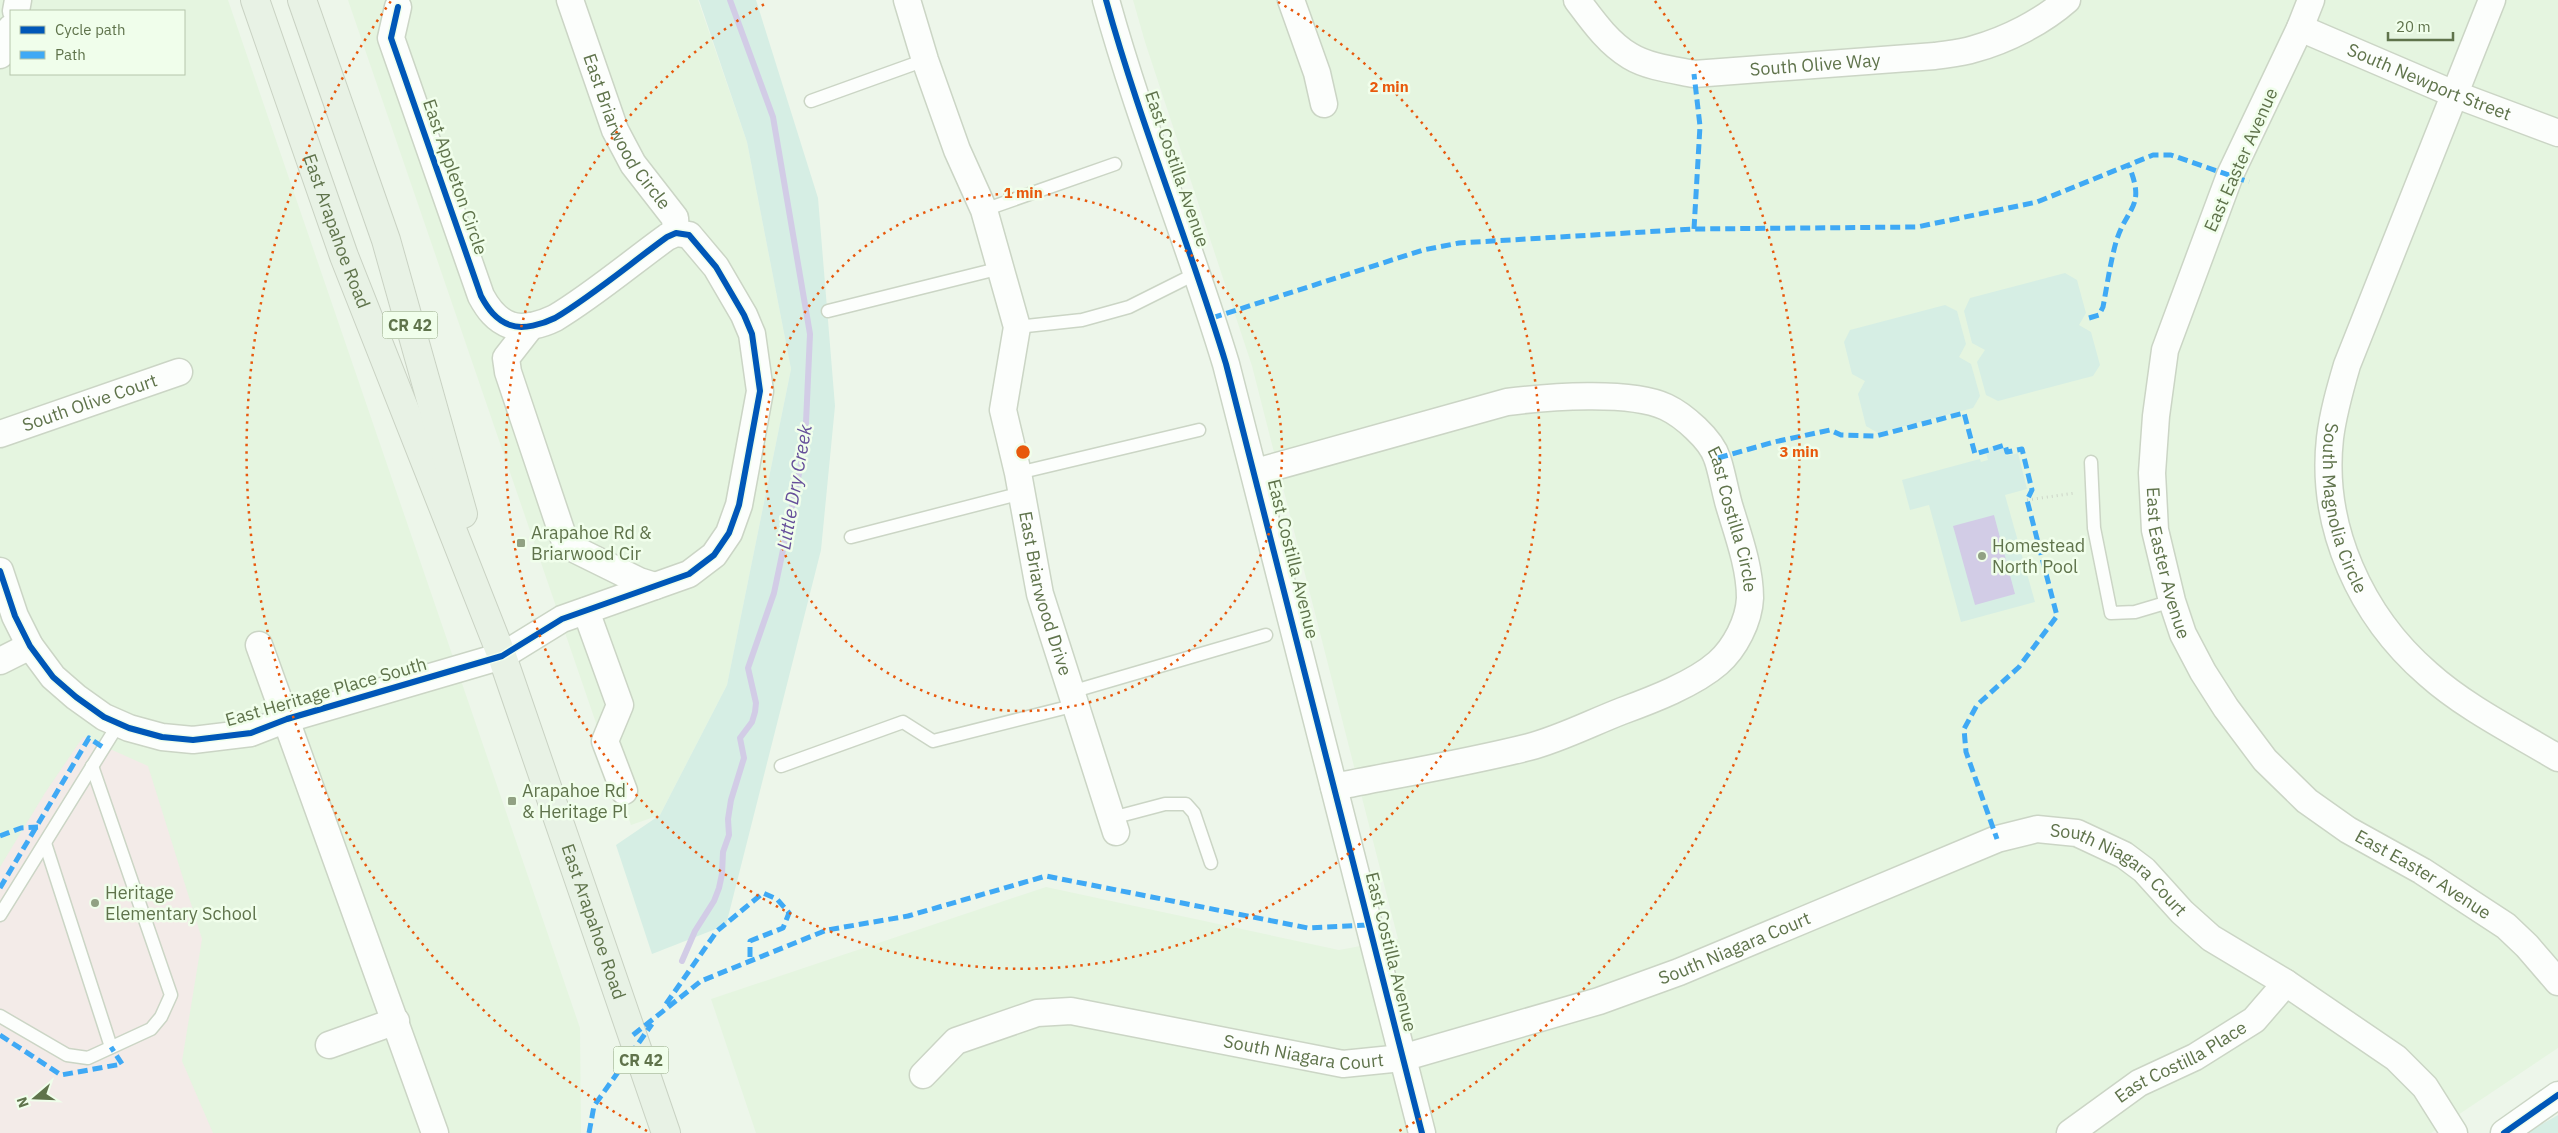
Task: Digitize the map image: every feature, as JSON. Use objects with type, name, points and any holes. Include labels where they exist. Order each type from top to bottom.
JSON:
[{"type":"main road","name":"East Arapahoe Road","points":[[255,0],[344,256],[502,656],[666,1133]]},
{"type":"main road","name":"East Arapahoe Road","points":[[302,0],[386,240],[502,656]]},
{"type":"street","name":"East Briarwood Circle","points":[[570,0],[615,130],[633,164],[675,218],[676,234]]},
{"type":"street","name":"East Briarwood Drive","points":[[907,0],[925,60],[957,150],[984,210],[1017,327],[1003,410],[1020,483],[1040,594],[1114,825]]},
{"type":"street","name":"East Costilla Avenue","points":[[1106,0],[1121,54],[1197,273],[1226,364],[1256,472],[1422,1133]]},
{"type":"street","points":[[1291,0],[1317,73],[1324,104]]},
{"type":"street","name":"South Olive Way","points":[[1577,0],[1604,34],[1631,57],[1663,68],[1694,74],[1936,56],[1974,49],[2016,32],[2053,12],[2067,0]]},
{"type":"street","name":"East Easter Avenue","points":[[2311,0],[2300,28],[2230,175],[2165,350],[2156,416],[2152,473],[2156,530],[2172,601],[2183,634],[2203,672],[2226,708],[2265,760],[2300,794],[2348,830],[2422,871],[2506,926],[2527,946],[2558,982]]},
{"type":"street","name":"South Magnolia Circle","points":[[2492,0],[2347,365],[2336,402],[2330,439],[2329,478],[2334,516],[2347,562],[2362,593],[2398,646],[2454,695],[2558,758]]},
{"type":"street","name":"East Appleton Circle","points":[[400,2],[391,38],[481,296],[489,310],[499,319],[511,326],[531,326]]},
{"type":"street","name":"South Newport Street","points":[[2300,28],[2454,94],[2558,133]]},
{"type":"street","points":[[502,656],[562,619],[689,574],[714,555],[729,533],[739,505],[760,391],[752,334],[744,315],[716,267],[689,235],[676,234],[667,237],[554,318],[531,326],[506,358],[566,545],[640,581],[655,586]]},
{"type":"street","name":"South Olive Court","points":[[0,434],[179,372]]},
{"type":"street","name":"East Costilla Circle","points":[[1256,472],[1507,402],[1548,397],[1649,400],[1667,407],[1690,422],[1703,436],[1718,458],[1748,571],[1750,599],[1744,622],[1736,640],[1720,662],[1704,673],[1644,703],[1531,746],[1334,788]]},
{"type":"street","name":"East Heritage Place South","points":[[0,571],[15,616],[30,646],[53,677],[76,697],[104,717],[162,737],[193,740],[251,733],[287,719],[502,656]]},
{"type":"street","points":[[586,611],[620,705],[605,740],[624,791]]},
{"type":"street","name":"East Heritage Place South","points":[[259,645],[435,1133]]},
{"type":"street","points":[[0,661],[30,646]]},
{"type":"street","name":"South Niagara Court","points":[[923,1075],[956,1041],[1036,1013],[1071,1011],[1343,1064],[1402,1058],[1599,1001],[1679,972],[1997,839],[2037,829],[2077,833],[2124,855],[2144,870],[2182,912],[2211,938],[2286,983],[2396,1058],[2425,1087],[2454,1133]]},
{"type":"street","name":"East Costilla Place","points":[[2070,1133],[2139,1084],[2195,1057],[2254,1020],[2286,983]]},
{"type":"street","points":[[329,1045],[396,1022]]},
{"type":"street","points":[[2504,1133],[2558,1095]]},
{"type":"lane","points":[[811,100],[925,60]]},
{"type":"lane","points":[[984,210],[1115,164]]},
{"type":"lane","points":[[828,311],[1001,268]]},
{"type":"lane","points":[[1017,327],[1082,320],[1128,306],[1197,273]]},
{"type":"lane","name":"East Briarwood Drive","points":[[851,537],[1020,483],[1199,430]]},
{"type":"lane","points":[[2091,462],[2094,528],[2111,613],[2135,612],[2172,601]]},
{"type":"lane","name":"East Briarwood Drive","points":[[781,766],[903,722],[933,741],[1266,635]]},
{"type":"lane","points":[[0,916],[119,723]]},
{"type":"lane","points":[[0,1016],[67,1055],[88,1058],[151,1029],[161,1017],[170,995],[92,766]]},
{"type":"lane","points":[[1114,825],[1174,802],[1186,804],[1194,813],[1211,863]]},
{"type":"lane","points":[[45,843],[111,1048]]},
{"type":"path","points":[[2026,500],[2051,498],[2092,489]]},
{"type":"shaded area","points":[[0,0],[228,0],[580,1028],[581,1133],[0,1133]]},
{"type":"shaded area","points":[[348,0],[698,0],[747,142],[791,369],[727,685],[660,815],[631,825]]},
{"type":"shaded area","points":[[699,0],[756,0],[818,198],[835,406],[821,550],[726,925],[652,954],[616,845],[660,815],[727,685],[791,369],[747,142]]},
{"type":"shaded area","points":[[1133,0],[2558,0],[2558,1048],[2431,1133],[756,1133],[711,999],[1046,887],[1339,950],[1398,939],[1252,366],[1145,42]]},
{"type":"shaded area","points":[[2065,273],[2077,280],[2086,313],[2079,325],[2091,332],[2100,365],[2093,376],[1998,401],[1986,395],[1977,362],[1985,350],[1972,343],[1964,311],[1970,298]]},
{"type":"shaded area","points":[[1945,305],[1957,311],[1966,344],[1959,357],[1971,364],[1980,396],[1973,408],[1878,433],[1866,426],[1858,394],[1865,381],[1852,374],[1844,342],[1850,330]]},
{"type":"shaded area","name":"Homestead North Pool","points":[[2002,444],[2006,456],[2018,453],[2027,489],[2005,495],[2035,602],[1961,622],[1929,505],[1910,510],[1902,480],[1980,459],[1981,462],[1988,460],[1985,449]]},
{"type":"shaded area","points":[[1994,515],[2015,594],[1975,605],[1953,526]]},
{"type":"shaded area","name":"Heritage Elementary School","points":[[83,737],[148,766],[202,939],[182,1061],[213,1133],[0,1133],[0,867],[45,793]]},
{"type":"shaded area","points":[[2558,1115],[2558,1133],[2526,1133]]},
{"type":"waterway","name":"Little Dry Creek","points":[[682,961],[695,931],[714,901],[719,888],[723,852],[729,835],[728,819],[731,800],[744,758],[740,738],[752,722],[755,712],[756,703],[748,668],[774,593],[805,445],[810,334],[773,117],[730,0]]},
{"type":"marked path","points":[[1694,74],[1700,126],[1694,229]]},
{"type":"marked path","points":[[1212,318],[1423,250],[1459,243],[1694,229],[1917,227],[2037,202],[2153,155],[2171,155],[2249,182]]},
{"type":"marked path","points":[[2089,318],[2099,315],[2103,307],[2116,242],[2135,199],[2136,191],[2129,166]]},
{"type":"marked path","points":[[1718,458],[1774,442],[1830,430],[1841,435],[1876,436],[1964,413],[1975,454],[2005,445],[2007,452],[2022,449],[2032,490],[2027,500],[2057,616],[2019,667],[1977,705],[1964,729],[1966,752],[1997,839]]},
{"type":"marked path","points":[[0,888],[89,738],[104,748]]},
{"type":"marked path","points":[[0,836],[21,828],[38,827]]},
{"type":"marked path","points":[[633,1035],[701,981],[827,930],[908,916],[1046,876],[1308,928],[1368,925]]},
{"type":"marked path","points":[[666,1004],[717,931],[763,893],[777,899],[789,913],[783,928],[750,941],[750,961]]},
{"type":"marked path","points":[[589,1133],[594,1106],[652,1024]]},
{"type":"marked path","points":[[0,1035],[61,1075],[122,1064],[111,1047]]},
{"type":"cycle path","points":[[1106,0],[1134,92],[1226,364],[1422,1133]]},
{"type":"cycle path","points":[[0,571],[15,616],[30,646],[53,677],[76,697],[104,717],[129,728],[162,737],[193,740],[251,733],[287,719],[502,656],[562,619],[689,574],[714,555],[729,533],[739,505],[760,391],[752,334],[744,315],[716,267],[689,235],[676,233],[667,237],[597,290],[555,318],[539,324],[521,327],[505,323],[497,317],[481,296],[391,38],[398,7]]},
{"type":"cycle path","points":[[2504,1133],[2558,1095]]},
{"type":"place","name":"Arapahoe Rd & Briarwood Cir","points":[[521,543]]},
{"type":"place","name":"Homestead North Pool","points":[[1982,556]]},
{"type":"place","name":"Arapahoe Rd & Heritage Pl","points":[[512,801]]},
{"type":"place","name":"Heritage Elementary School","points":[[95,903]]}]
